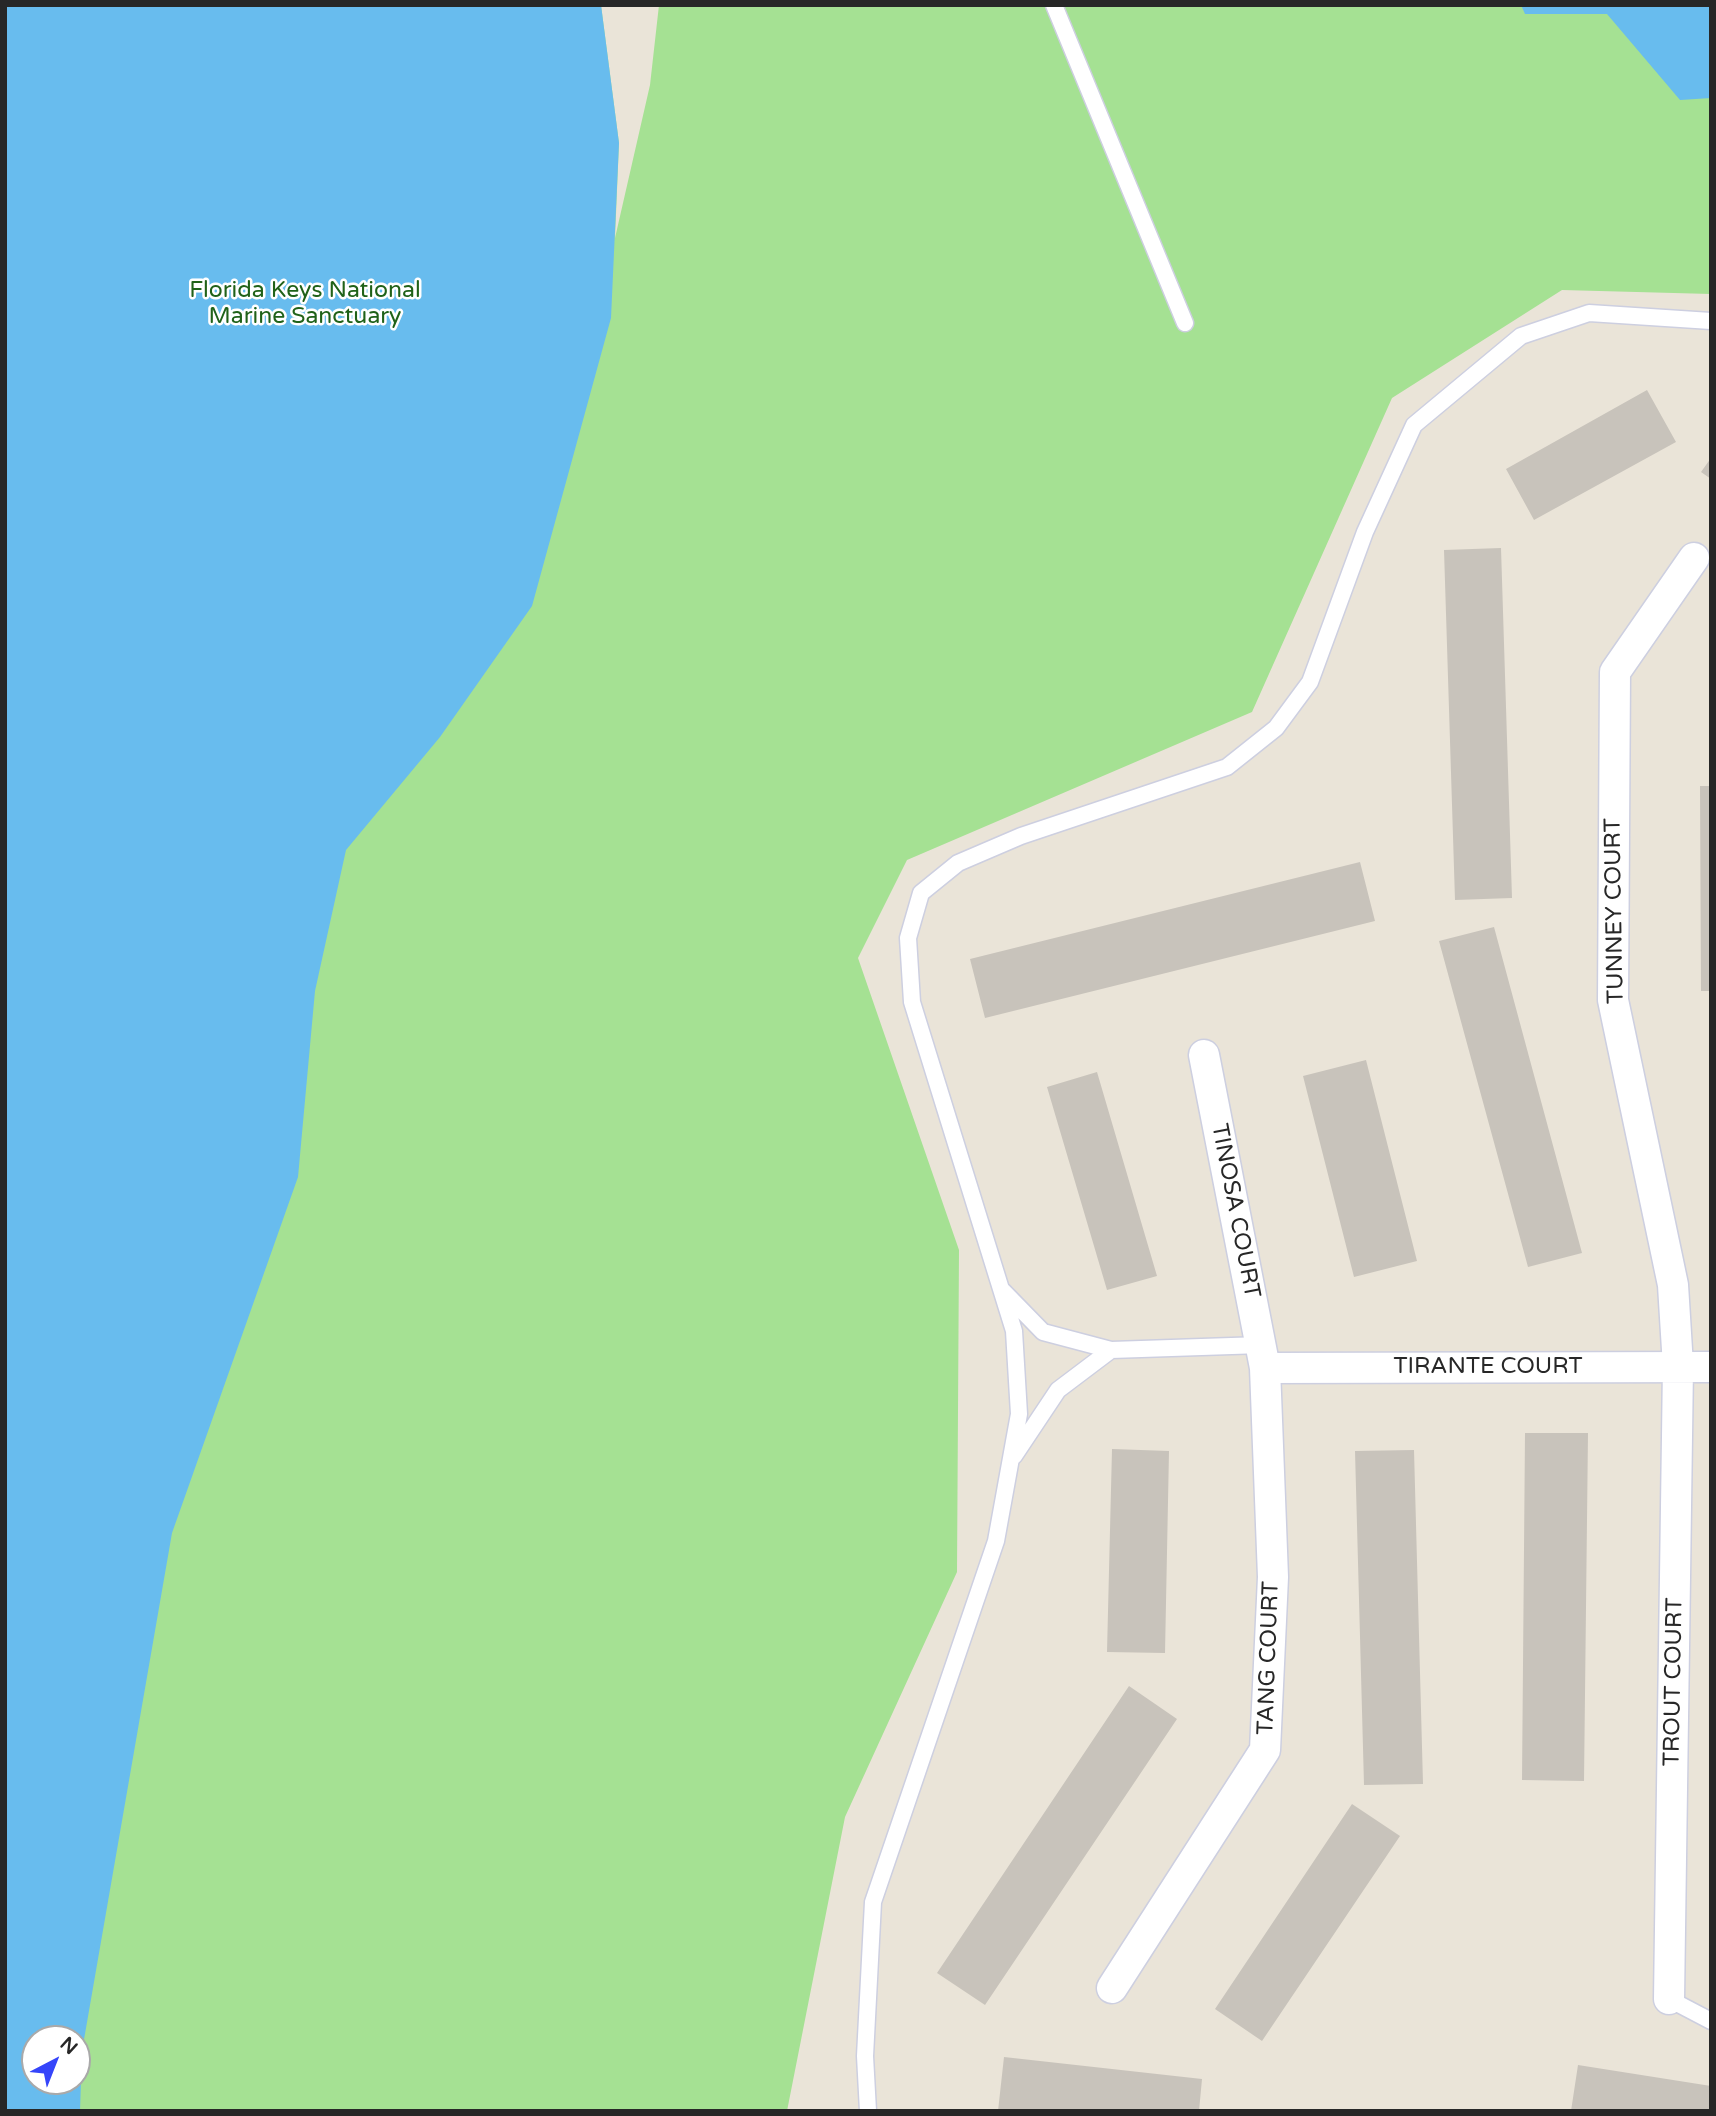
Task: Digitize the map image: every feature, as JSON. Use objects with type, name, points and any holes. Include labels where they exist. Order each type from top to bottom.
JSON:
[{"type":"street","name":"TUNNEY COURT","points":[[1678,1366],[1673,1285],[1613,1000],[1615,672],[1694,558]]},
{"type":"street","name":"TINOSA COURT","points":[[1204,1055],[1263,1356]]},
{"type":"street","name":"TIRANTE COURT","points":[[1263,1356],[1711,1367]]},
{"type":"street","name":"TANG COURT","points":[[1112,1989],[1265,1750],[1273,1577],[1263,1356]]},
{"type":"street","name":"TROUT COURT","points":[[1669,1998],[1678,1366]]},
{"type":"lane","points":[[1054,5],[1185,323]]},
{"type":"lane","points":[[868,2111],[866,2056],[873,1902],[996,1541],[1019,1414],[1014,1331],[912,1002],[908,938],[921,893],[958,863],[1021,836],[1227,767],[1276,728],[1310,682],[1365,532],[1414,425],[1521,336],[1589,313],[1711,321]]},
{"type":"lane","points":[[1000,1288],[1043,1332],[1111,1350],[1263,1356]]},
{"type":"lane","points":[[1010,1461],[1058,1390],[1111,1350]]},
{"type":"lane","points":[[1669,1998],[1711,2021]]},
{"type":"green space","points":[[5,5],[601,5],[619,143],[615,238],[650,85],[659,5],[1711,5],[1711,294],[1562,290],[1392,398],[1252,712],[907,860],[858,958],[959,1250],[957,1572],[845,1817],[787,2111],[5,2111]]},
{"type":"water","name":"Florida Keys National Marine Sanctuary","points":[[5,5],[601,5],[619,143],[611,318],[532,606],[440,737],[346,850],[315,991],[298,1177],[172,1533],[87,2025],[21,2025],[21,2095],[81,2095],[80,2111],[5,2111]]},
{"type":"water","points":[[1521,5],[1711,5],[1711,98],[1680,100],[1607,14],[1525,14]]},
{"type":"building","points":[[1647,390],[1676,442],[1534,520],[1506,469]]},
{"type":"building","points":[[1711,458],[1711,479],[1701,472]]},
{"type":"building","points":[[1501,548],[1512,898],[1455,900],[1444,550]]},
{"type":"building","points":[[1700,786],[1711,786],[1711,991],[1701,991]]},
{"type":"building","points":[[1360,862],[1375,921],[985,1018],[970,959]]},
{"type":"building","points":[[1494,927],[1582,1253],[1528,1267],[1439,941]]},
{"type":"building","points":[[1366,1060],[1417,1261],[1354,1277],[1303,1076]]},
{"type":"building","points":[[1097,1072],[1157,1276],[1107,1290],[1047,1087]]},
{"type":"building","points":[[1525,1433],[1588,1433],[1584,1781],[1522,1780]]},
{"type":"building","points":[[1112,1449],[1169,1451],[1165,1653],[1107,1652]]},
{"type":"building","points":[[1414,1450],[1423,1784],[1364,1785],[1355,1451]]},
{"type":"building","points":[[1129,1686],[1177,1719],[985,2005],[937,1973]]},
{"type":"building","points":[[1352,1804],[1400,1836],[1262,2041],[1215,2009]]},
{"type":"building","points":[[1004,2057],[1202,2079],[1199,2111],[998,2111]]},
{"type":"building","points":[[1578,2065],[1711,2086],[1711,2111],[1571,2111]]}]
